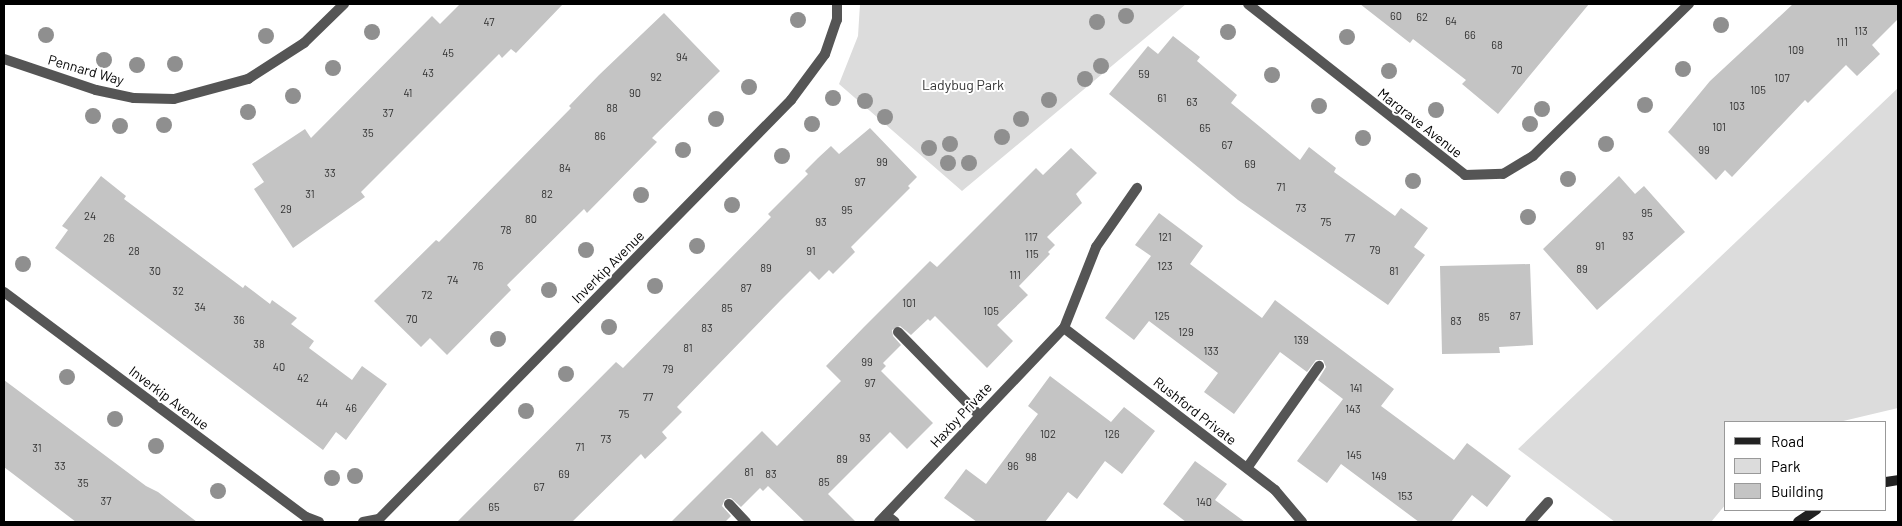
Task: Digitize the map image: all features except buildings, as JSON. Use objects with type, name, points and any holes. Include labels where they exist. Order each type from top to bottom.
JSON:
[{"type":"street","name":"Pennard Way","points":[[4,59],[96,90],[134,98],[174,99],[248,79],[304,43],[344,4]]},
{"type":"street","name":"Inverkip Avenue","points":[[363,522],[379,520],[791,100],[825,54],[837,20],[837,4]]},
{"type":"street","name":"Margrave Avenue","points":[[1248,4],[1465,175],[1504,174],[1533,156],[1689,4]]},
{"type":"street","points":[[1064,328],[1096,247],[1137,188]]},
{"type":"street","name":"Inverkip Avenue","points":[[4,292],[306,517],[319,522]]},
{"type":"street","name":"Haxby Private","points":[[882,519],[978,415],[1064,328]]},
{"type":"street","name":"Rushford Private","points":[[1064,328],[1276,490],[1302,522]]},
{"type":"street","points":[[898,332],[978,415]]},
{"type":"street","points":[[1247,468],[1319,366]]},
{"type":"street","points":[[1530,522],[1548,502]]},
{"type":"street","points":[[729,504],[746,522]]},
{"type":"street","points":[[1798,522],[1814,511]]},
{"type":"street","points":[[882,519],[895,522]]},
{"type":"green space","name":"Ladybug Park","points":[[860,4],[1186,4],[962,191],[839,84],[858,36]]},
{"type":"green space","points":[[1898,88],[1898,408],[1843,421],[1724,421],[1724,506],[1711,522],[1615,522],[1518,449]]}]
